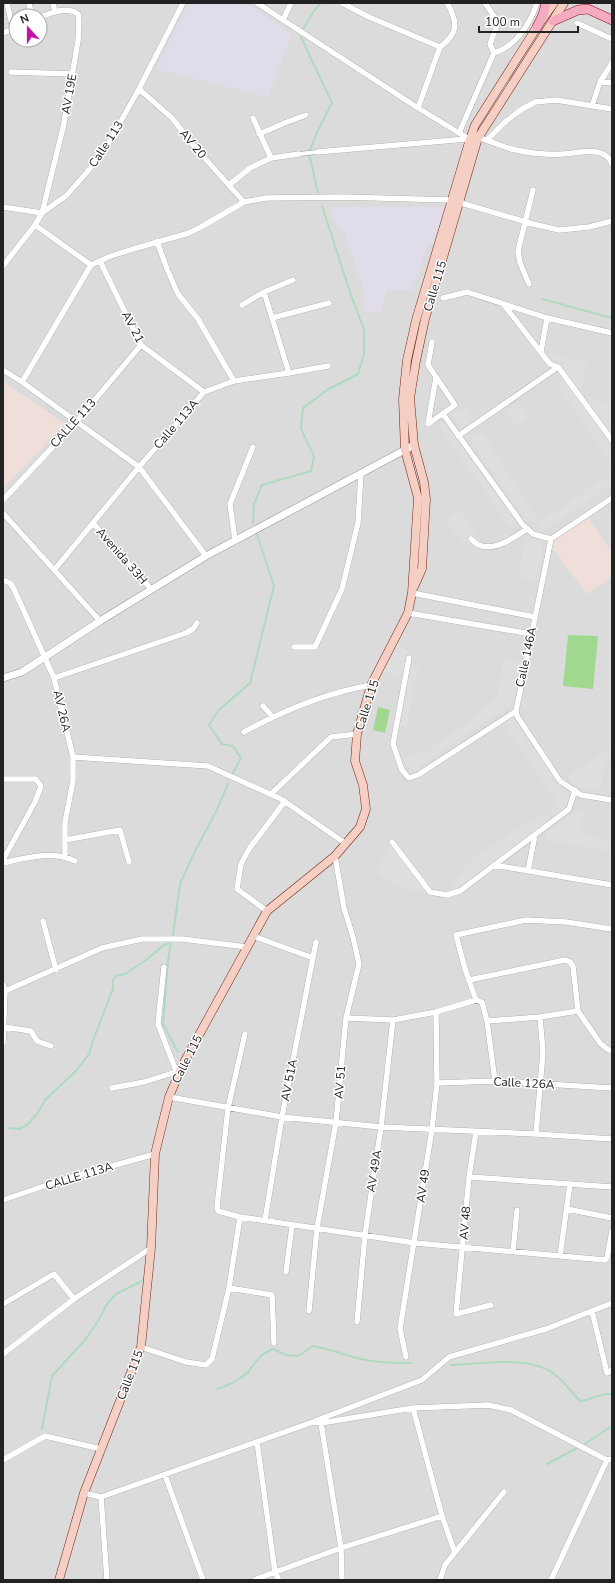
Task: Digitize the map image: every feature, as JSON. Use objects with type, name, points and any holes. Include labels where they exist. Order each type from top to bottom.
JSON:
[{"type":"main road","points":[[537,27],[543,15],[546,3]]},
{"type":"main road","name":"Calle 115","points":[[412,593],[422,569],[426,499],[424,482],[414,445],[410,398],[425,319],[460,202],[474,138],[475,125],[537,27],[554,3]]},
{"type":"main road","name":"Calle 115","points":[[59,1580],[84,1493],[141,1347],[151,1248],[156,1154],[169,1097],[177,1074],[267,911],[335,856],[360,827],[366,809],[363,785],[355,761],[357,734],[371,685],[408,613],[412,593],[418,498],[405,450],[403,399],[407,360],[416,320],[451,200],[474,138],[564,3]]},
{"type":"main road","points":[[553,21],[585,6],[612,20]]},
{"type":"street","points":[[53,3],[55,12]]},
{"type":"street","name":"Calle 113","points":[[3,266],[35,225],[42,213],[66,195],[87,172],[108,144],[139,89],[183,3]]},
{"type":"street","points":[[257,3],[459,133],[474,138],[487,140],[515,150],[561,154],[601,152],[612,161]]},
{"type":"street","points":[[283,20],[291,3]]},
{"type":"street","points":[[342,3],[369,17],[440,47]]},
{"type":"street","points":[[418,108],[440,47],[450,40],[455,30],[454,15],[447,3]]},
{"type":"street","points":[[459,133],[494,53],[490,44],[498,22],[485,3]]},
{"type":"street","points":[[494,53],[504,50],[516,41],[534,12],[537,3]]},
{"type":"street","name":"AV 19E","points":[[42,213],[64,128],[78,41],[79,20],[78,14],[72,10],[55,12],[48,15]]},
{"type":"street","points":[[577,23],[612,39]]},
{"type":"street","points":[[592,106],[600,82],[612,63]]},
{"type":"street","points":[[11,72],[73,74]]},
{"type":"street","points":[[600,82],[612,83]]},
{"type":"street","name":"AV 20","points":[[139,89],[172,118],[244,202]]},
{"type":"street","points":[[487,140],[519,111],[535,102],[556,100],[612,109]]},
{"type":"street","points":[[259,134],[306,115]]},
{"type":"street","points":[[254,118],[259,134],[271,158]]},
{"type":"street","points":[[229,185],[250,168],[271,158],[317,152],[474,138]]},
{"type":"street","points":[[528,284],[520,263],[518,251],[533,190]]},
{"type":"street","points":[[22,382],[91,265],[110,256],[188,233],[244,202],[266,198],[342,197],[451,200],[525,222],[559,230],[588,227],[612,221]]},
{"type":"street","points":[[3,207],[42,213]]},
{"type":"street","points":[[35,225],[91,265]]},
{"type":"street","points":[[157,241],[166,269],[178,294],[198,319],[234,381]]},
{"type":"street","name":"AV 21","points":[[100,261],[141,345],[204,392]]},
{"type":"street","points":[[242,305],[264,292],[293,280]]},
{"type":"street","points":[[264,292],[288,373]]},
{"type":"street","points":[[443,298],[467,292],[546,318],[612,333]]},
{"type":"street","points":[[272,318],[329,302]]},
{"type":"street","points":[[503,304],[550,364],[558,367],[612,440]]},
{"type":"street","points":[[541,352],[546,318]]},
{"type":"street","points":[[432,342],[428,365],[455,405],[428,424],[436,377]]},
{"type":"street","name":"CALLE 113","points":[[3,500],[77,421],[141,345]]},
{"type":"street","name":"Calle 113A","points":[[55,569],[139,467],[204,392],[234,381],[328,366]]},
{"type":"street","points":[[458,436],[558,367]]},
{"type":"street","points":[[3,370],[77,421],[139,467],[206,556]]},
{"type":"street","points":[[442,414],[522,525],[533,534],[551,539],[612,498]]},
{"type":"street","points":[[3,678],[22,672],[100,621],[206,556],[414,445]]},
{"type":"street","points":[[235,540],[230,504],[252,447]]},
{"type":"street","points":[[294,648],[315,647],[342,589],[358,523],[361,473]]},
{"type":"street","points":[[3,513],[55,569],[100,621]]},
{"type":"street","name":"Avenida 33H","points":[[94,523],[151,589]]},
{"type":"street","points":[[471,539],[478,545],[486,547],[506,543],[527,529]]},
{"type":"street","name":"Calle 146A","points":[[516,711],[551,539]]},
{"type":"street","name":"AV 26A","points":[[3,580],[10,582],[13,587],[54,678],[73,757],[74,773],[66,811],[65,856]]},
{"type":"street","points":[[412,593],[535,617]]},
{"type":"street","points":[[408,613],[531,634]]},
{"type":"street","points":[[54,678],[186,633],[193,629],[197,623]]},
{"type":"street","points":[[409,658],[393,744],[402,770],[409,778],[418,776],[516,711],[517,716],[560,781],[581,794],[612,800]]},
{"type":"street","points":[[244,732],[272,716],[343,690],[371,685]]},
{"type":"street","points":[[263,706],[272,716]]},
{"type":"street","points":[[271,794],[332,737],[357,734]]},
{"type":"street","points":[[73,757],[203,765],[285,801],[345,843]]},
{"type":"street","points":[[3,779],[36,779],[41,786],[35,802],[3,860]]},
{"type":"street","points":[[392,842],[430,892],[447,895],[460,891],[569,809],[575,790]]},
{"type":"street","points":[[267,911],[237,890],[241,864],[249,849],[285,801]]},
{"type":"street","points":[[65,840],[120,830],[129,862]]},
{"type":"street","points":[[528,871],[535,835]]},
{"type":"street","points":[[3,863],[29,857],[65,856],[75,861]]},
{"type":"street","name":"AV 51","points":[[309,1311],[317,1228],[336,1122],[346,1018],[359,964],[344,908],[335,856]]},
{"type":"street","points":[[494,865],[612,885]]},
{"type":"street","points":[[476,1000],[456,935],[526,920],[566,922],[612,929]]},
{"type":"street","points":[[43,921],[56,970]]},
{"type":"street","points":[[253,936],[312,958]]},
{"type":"street","points":[[4,992],[56,970],[102,948],[142,939],[182,938],[247,947]]},
{"type":"street","name":"AV 51A","points":[[265,1220],[282,1117],[316,942]]},
{"type":"street","points":[[469,980],[565,960],[570,962],[573,966],[578,1012],[600,1043],[607,1049],[612,1050]]},
{"type":"street","points":[[112,1088],[177,1074],[158,1024],[164,967]]},
{"type":"street","points":[[3,984],[3,1043]]},
{"type":"street","points":[[346,1018],[392,1020],[436,1012],[476,1000],[482,1002],[488,1021],[494,1081]]},
{"type":"street","name":"AV 49","points":[[406,1357],[400,1329],[415,1243],[432,1128],[437,1083],[436,1012]]},
{"type":"street","points":[[488,1021],[578,1012]]},
{"type":"street","points":[[536,1134],[539,1084],[543,1052],[540,1017]]},
{"type":"street","name":"AV 49A","points":[[357,1322],[365,1235],[381,1127],[392,1020]]},
{"type":"street","points":[[4,1027],[31,1031],[37,1041],[50,1046]]},
{"type":"street","points":[[245,1034],[228,1108],[216,1206],[218,1211],[240,1217],[265,1220],[292,1226],[317,1228],[415,1243],[605,1260],[607,1258],[612,1232]]},
{"type":"street","name":"Calle 126A","points":[[437,1083],[494,1081],[612,1088]]},
{"type":"street","points":[[169,1097],[282,1117],[381,1127],[432,1128],[476,1132],[612,1139]]},
{"type":"street","name":"AV 48","points":[[476,1132],[456,1314],[491,1306]]},
{"type":"street","name":"CALLE 113A","points":[[3,1200],[65,1179],[156,1154]]},
{"type":"street","points":[[470,1177],[612,1187]]},
{"type":"street","points":[[560,1256],[570,1184]]},
{"type":"street","points":[[567,1209],[612,1218]]},
{"type":"street","points":[[513,1252],[517,1210]]},
{"type":"street","points":[[141,1347],[186,1362],[206,1365],[210,1362],[229,1288],[240,1217]]},
{"type":"street","points":[[286,1272],[292,1226]]},
{"type":"street","points":[[3,1354],[74,1299],[151,1248]]},
{"type":"street","points":[[3,1304],[54,1274],[74,1299]]},
{"type":"street","points":[[229,1288],[272,1295],[274,1343]]},
{"type":"street","points":[[84,1493],[101,1497],[313,1422],[422,1380],[449,1357],[546,1329],[612,1303]]},
{"type":"street","points":[[592,1311],[607,1373],[612,1370]]},
{"type":"street","points":[[313,1422],[321,1423],[413,1408],[488,1405],[511,1410],[610,1460],[551,1580]]},
{"type":"street","points":[[413,1408],[442,1516],[455,1553]]},
{"type":"street","points":[[321,1423],[341,1548],[342,1580]]},
{"type":"street","points":[[3,1460],[45,1436],[101,1449]]},
{"type":"street","points":[[257,1442],[276,1572],[279,1580]]},
{"type":"street","points":[[165,1475],[203,1580]]},
{"type":"street","points":[[440,1580],[445,1565],[504,1492]]},
{"type":"street","points":[[101,1497],[107,1580]]},
{"type":"street","points":[[254,1580],[341,1548],[442,1516]]},
{"type":"shaded area","points":[[3,3],[612,3],[612,1580],[3,1580]]},
{"type":"shaded area","points":[[189,3],[246,3],[292,34],[268,97],[156,69]]},
{"type":"shaded area","points":[[332,207],[445,207],[434,244],[428,244],[413,290],[386,290],[382,312],[364,312],[363,287],[344,232],[336,225]]},
{"type":"shaded area","points":[[551,354],[587,363],[581,392],[563,368]]},
{"type":"shaded area","points":[[565,380],[612,447],[612,463],[557,386]]},
{"type":"shaded area","points":[[3,381],[65,424],[3,488]]},
{"type":"shaded area","points":[[585,396],[612,404],[612,431]]},
{"type":"shaded area","points":[[519,401],[529,416],[516,426],[505,411]]},
{"type":"shaded area","points":[[465,407],[475,420],[461,429],[451,415]]},
{"type":"shaded area","points":[[446,423],[516,522],[510,527],[440,427]]},
{"type":"shaded area","points":[[482,433],[539,520],[534,523],[524,518],[470,440]]},
{"type":"shaded area","points":[[612,473],[612,484],[545,530],[536,525]]},
{"type":"shaded area","points":[[459,509],[476,533],[464,543],[445,521]]},
{"type":"shaded area","points":[[588,518],[612,552],[612,576],[587,594],[553,549],[554,541]]},
{"type":"shaded area","points":[[526,536],[544,540],[536,582],[518,580]]},
{"type":"shaded area","points":[[397,645],[408,650],[402,677],[382,672]]},
{"type":"shaded area","points":[[504,658],[522,660],[513,703],[414,771],[408,767],[403,759],[413,752],[415,755],[420,752],[423,755],[482,712],[481,710],[497,698]]},
{"type":"shaded area","points":[[411,663],[418,665],[407,728],[400,726]]},
{"type":"shaded area","points":[[513,716],[569,798],[565,808],[553,818],[549,810],[558,802],[503,724]]},
{"type":"shaded area","points":[[612,746],[612,758],[605,763],[600,790],[577,786],[572,783],[568,776]]},
{"type":"shaded area","points":[[579,809],[585,811],[579,834],[612,842],[612,851],[546,840],[546,834]]},
{"type":"shaded area","points":[[547,813],[551,820],[456,889],[452,881],[465,871],[463,866],[530,820],[533,822]]},
{"type":"shaded area","points":[[392,845],[427,893],[395,886],[376,871]]},
{"type":"green space","points":[[568,635],[598,636],[593,689],[563,686]]},
{"type":"green space","points":[[378,707],[390,710],[385,733],[373,730]]},
{"type":"waterway","points":[[303,29],[313,12],[321,3]]},
{"type":"waterway","points":[[301,37],[332,103],[317,132],[309,153],[318,193]]},
{"type":"waterway","points":[[253,523],[254,504],[262,485],[311,471],[314,456],[301,429],[303,408],[327,390],[358,374],[364,354],[364,330],[322,206]]},
{"type":"waterway","points":[[542,299],[612,318]]},
{"type":"waterway","points":[[233,773],[241,758],[233,746],[222,744],[209,725],[219,710],[250,683],[274,586],[257,534]]},
{"type":"waterway","points":[[173,935],[180,884],[195,851],[217,810],[228,784]]},
{"type":"waterway","points":[[9,1128],[19,1129],[27,1125],[37,1114],[45,1100],[76,1071],[89,1054],[113,989],[113,980],[116,976],[125,974],[146,960],[164,945],[171,943],[168,961],[163,1024],[178,1052]]},
{"type":"waterway","points":[[42,1429],[52,1376],[85,1340],[107,1304],[116,1294],[142,1281]]},
{"type":"waterway","points":[[217,1389],[241,1378],[261,1356],[273,1349],[286,1355],[298,1356],[313,1346],[367,1360],[411,1363]]},
{"type":"waterway","points":[[451,1365],[490,1362],[532,1364],[544,1368],[558,1377],[580,1401],[612,1394]]},
{"type":"waterway","points":[[585,1444],[612,1426]]},
{"type":"waterway","points":[[547,1464],[579,1447]]}]
